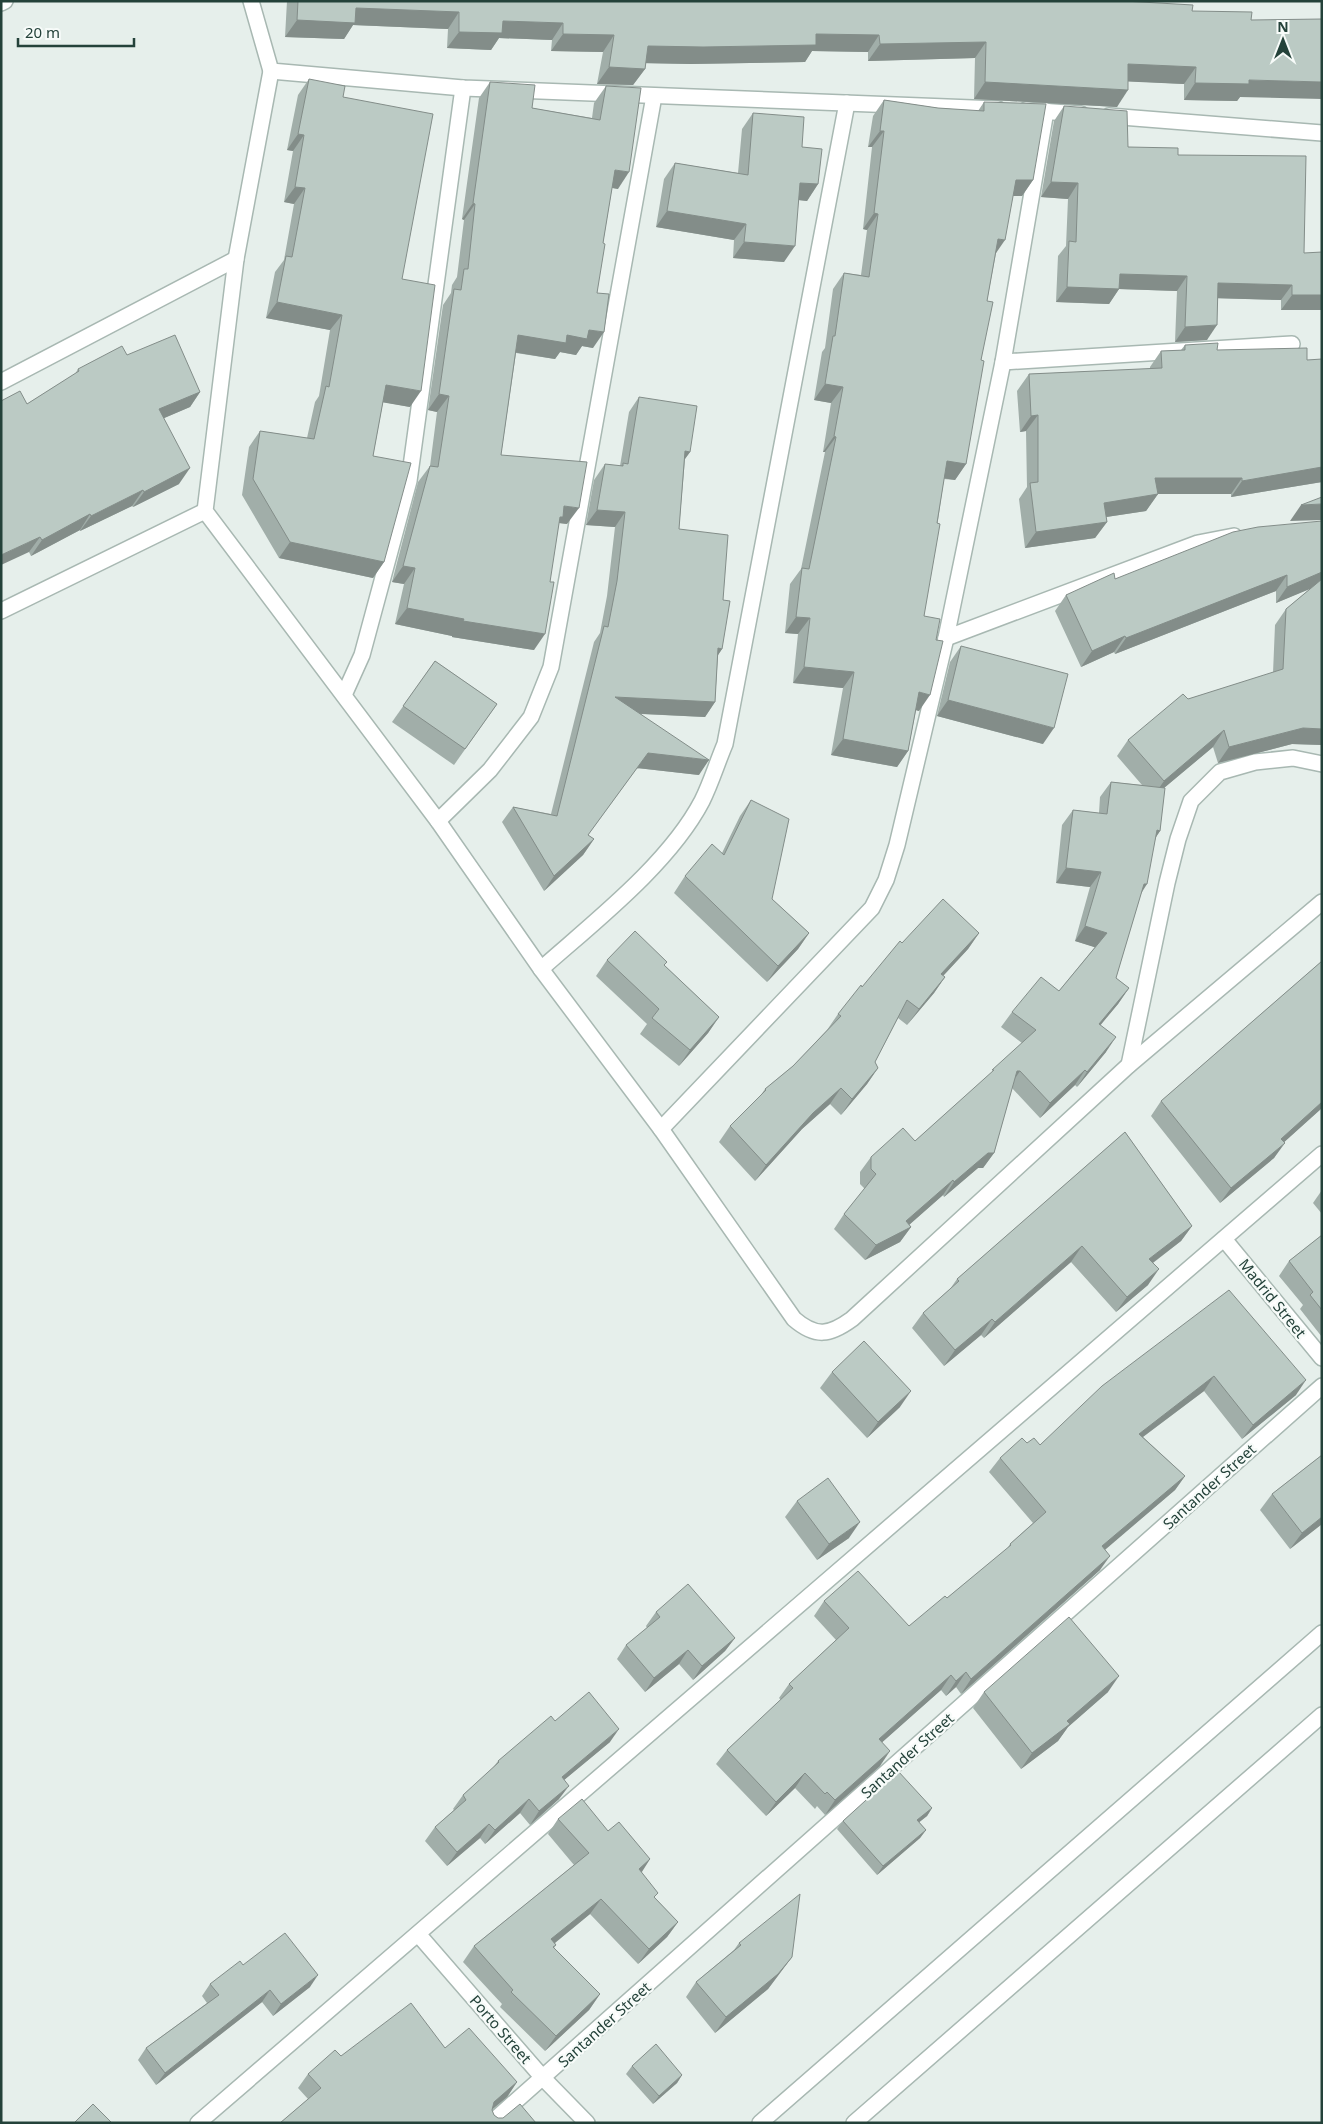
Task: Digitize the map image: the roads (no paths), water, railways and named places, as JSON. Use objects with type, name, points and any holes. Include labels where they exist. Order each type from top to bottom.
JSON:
[{"type":"street","points":[[1,3],[5,1]]},
{"type":"street","points":[[251,1],[271,71],[236,259],[205,511],[438,821],[541,969],[661,1129],[794,1319],[806,1329],[820,1333],[836,1330],[852,1319],[1129,1065],[1322,902]]},
{"type":"street","points":[[271,71],[462,88],[1046,111],[1322,133]]},
{"type":"street","points":[[344,695],[362,655],[409,481],[462,88]]},
{"type":"street","points":[[438,821],[490,770],[531,717],[551,667],[654,96]]},
{"type":"street","points":[[541,969],[622,898],[674,843],[702,801],[725,744],[847,103]]},
{"type":"street","points":[[661,1129],[872,908],[886,880],[897,845],[946,638],[1003,362],[1046,111]]},
{"type":"street","points":[[1,382],[236,259]]},
{"type":"street","points":[[1003,362],[1292,344]]},
{"type":"street","points":[[1,611],[205,511]]},
{"type":"street","points":[[946,638],[1198,543],[1246,534]]},
{"type":"street","points":[[1129,1065],[1167,883],[1178,839],[1191,801],[1220,772],[1255,762],[1293,758],[1322,764]]},
{"type":"street","points":[[198,2123],[1322,1154]]},
{"type":"street","name":"Madrid Street","points":[[1224,1238],[1322,1358]]},
{"type":"street","name":"Santander Street","points":[[491,2123],[1322,1386]]},
{"type":"street","points":[[760,2123],[1322,1633]]},
{"type":"street","points":[[865,2119],[1322,1715]]},
{"type":"street","name":"Porto Street","points":[[418,1934],[543,2078],[587,2123]]}]
